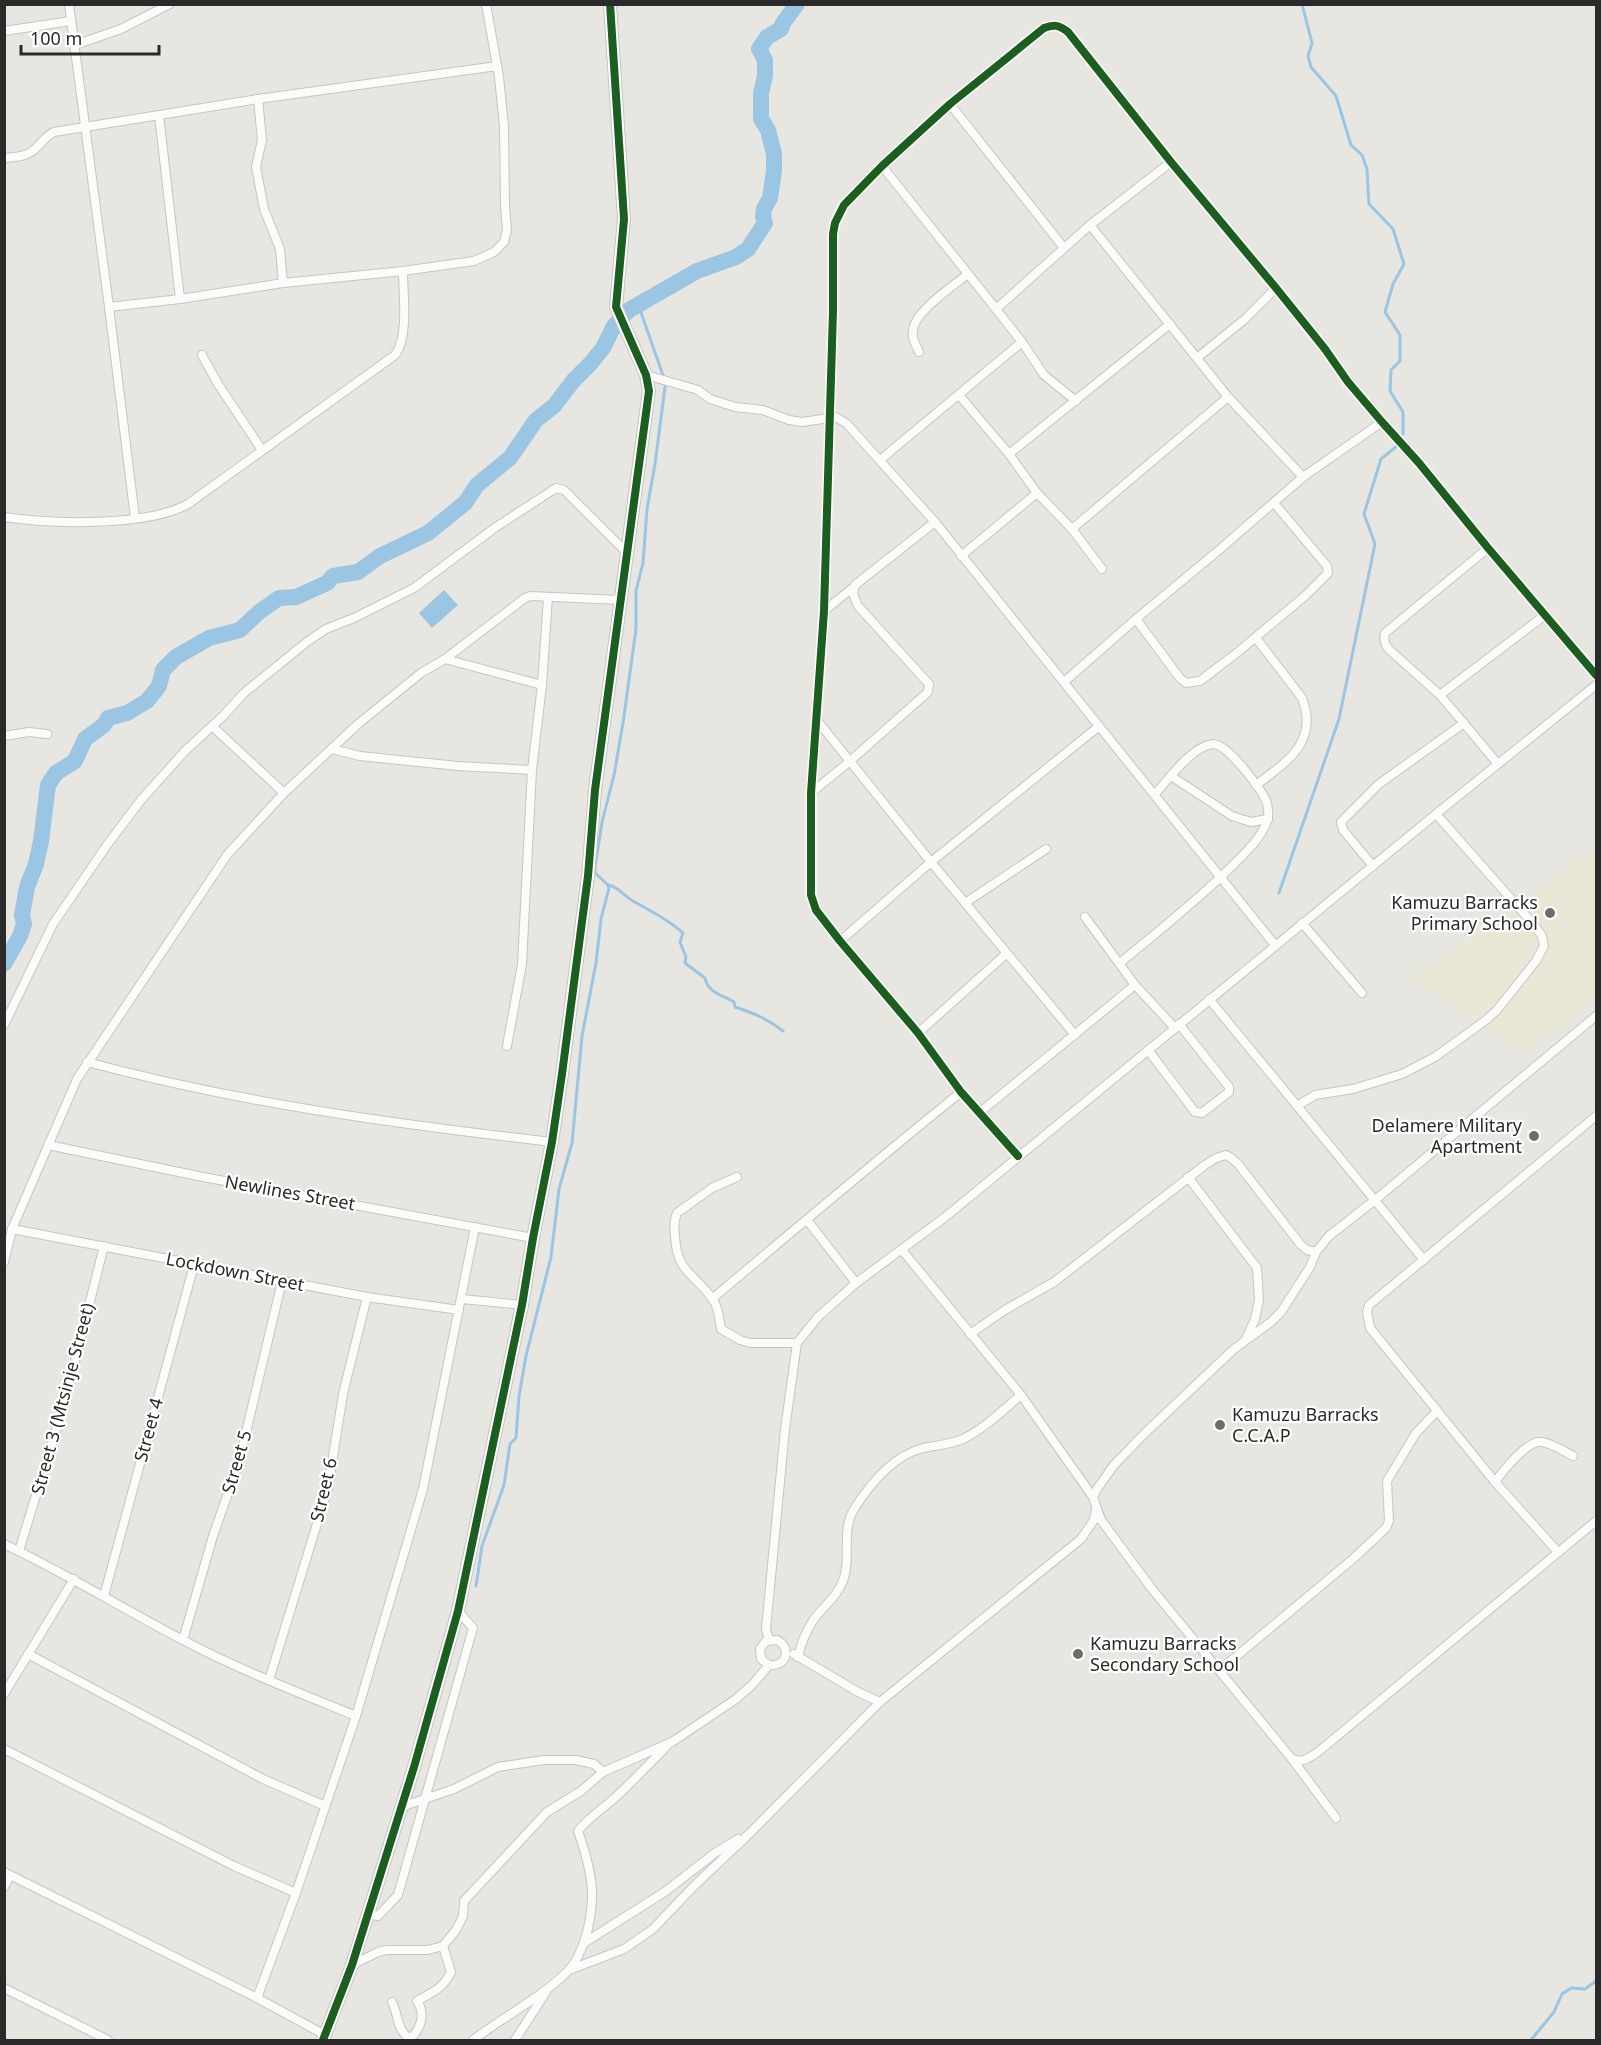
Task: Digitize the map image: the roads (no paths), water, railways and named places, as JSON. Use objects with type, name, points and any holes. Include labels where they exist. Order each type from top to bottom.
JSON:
[{"type":"street","points":[[69,4],[135,518]]},
{"type":"street","points":[[75,45],[121,29],[170,4]]},
{"type":"street","points":[[109,307],[283,283],[403,271],[474,261],[488,256],[504,242],[507,230],[504,126],[497,66],[486,4]]},
{"type":"street","points":[[4,1887],[7,1874],[257,1998],[324,2038],[352,1965],[458,1611],[522,1305],[552,1142],[588,876],[595,789],[626,552],[649,402],[646,375],[616,307],[624,219],[610,4]]},
{"type":"street","points":[[4,31],[71,21]]},
{"type":"street","points":[[1018,1156],[961,1092],[918,1033],[840,941],[816,910],[811,895],[811,792],[824,611],[833,310],[832,234],[844,205],[882,166],[950,104],[1044,28],[1052,25],[1060,26],[1068,32],[1171,162],[1325,349],[1348,382],[1419,463],[1596,675]]},
{"type":"street","points":[[4,158],[28,154],[54,132],[84,126],[497,66]]},
{"type":"street","points":[[258,99],[262,140],[256,167],[264,209],[280,249],[283,283]]},
{"type":"street","points":[[950,104],[1064,248]]},
{"type":"street","points":[[159,116],[180,299]]},
{"type":"street","points":[[996,309],[1090,225],[1171,162]]},
{"type":"street","points":[[882,166],[1022,342],[1044,375],[1076,401]]},
{"type":"street","points":[[1090,225],[1228,397],[1303,477]]},
{"type":"street","points":[[4,517],[54,522],[135,518],[164,515],[188,504],[387,362],[399,350],[403,336],[403,271]]},
{"type":"street","points":[[919,352],[912,331],[917,318],[968,274]]},
{"type":"street","points":[[1197,358],[1245,319],[1276,288]]},
{"type":"street","points":[[1009,454],[1170,324]]},
{"type":"street","points":[[880,460],[1022,342]]},
{"type":"street","points":[[202,355],[218,384],[262,450]]},
{"type":"street","points":[[646,375],[698,390],[710,399],[735,407],[763,410],[789,420],[802,422],[836,417],[842,420],[935,522],[1275,945]]},
{"type":"street","points":[[959,395],[1009,454],[1037,493],[1072,529],[1102,569]]},
{"type":"street","points":[[1072,529],[1228,397]]},
{"type":"street","points":[[1064,682],[1303,477],[1382,422]]},
{"type":"street","points":[[4,1024],[53,924],[107,845],[158,781],[191,745],[244,693],[308,641],[326,629],[354,618],[414,588],[496,527],[556,488],[564,490],[626,552]]},
{"type":"street","points":[[961,556],[1037,493]]},
{"type":"street","points":[[1136,619],[1179,677],[1186,683],[1200,681],[1257,638],[1328,573],[1327,566],[1274,503]]},
{"type":"street","points":[[824,611],[935,522]]},
{"type":"street","points":[[1488,548],[1385,633],[1384,640],[1386,647],[1440,695],[1498,764]]},
{"type":"street","points":[[811,792],[849,762],[930,688],[929,684],[858,606],[853,593],[855,585]]},
{"type":"street","points":[[4,1262],[12,1229],[77,1079],[87,1062],[227,855],[284,793],[358,724],[421,673],[445,659],[525,598],[530,596],[620,600]]},
{"type":"street","points":[[507,1046],[522,964],[532,770],[542,685],[548,597]]},
{"type":"street","points":[[1440,695],[1545,615]]},
{"type":"street","points":[[1256,785],[1295,754],[1303,739],[1306,723],[1306,706],[1302,698],[1257,638]]},
{"type":"street","points":[[445,659],[542,685]]},
{"type":"street","points":[[770,1640],[766,1629],[785,1429],[797,1342],[822,1313],[1596,685]]},
{"type":"street","points":[[816,719],[1006,954],[1075,1035]]},
{"type":"street","points":[[1373,867],[1343,830],[1341,822],[1379,784],[1464,723]]},
{"type":"street","points":[[212,726],[284,793]]},
{"type":"street","points":[[840,941],[931,862],[1098,727]]},
{"type":"street","points":[[4,736],[29,732],[47,734]]},
{"type":"street","points":[[1120,963],[1220,878],[1258,837],[1268,819],[1267,803],[1256,785],[1221,746],[1212,744],[1200,749],[1186,760],[1155,794]]},
{"type":"street","points":[[332,749],[347,754],[370,757],[458,766],[532,770]]},
{"type":"street","points":[[1171,776],[1232,816],[1251,822],[1268,819]]},
{"type":"street","points":[[1297,1106],[1315,1095],[1353,1089],[1402,1074],[1434,1057],[1497,1010],[1536,961],[1544,946],[1542,936],[1535,926],[1436,814]]},
{"type":"street","points":[[965,903],[1046,849]]},
{"type":"street","points":[[1084,917],[1136,985],[1177,1026],[1229,1087],[1229,1092],[1202,1113],[1195,1112],[1148,1050]]},
{"type":"street","points":[[1302,923],[1362,993]]},
{"type":"street","points":[[918,1033],[1006,954]]},
{"type":"street","points":[[979,1113],[1136,985]]},
{"type":"street","points":[[1209,999],[1424,1260]]},
{"type":"street","points":[[1093,1497],[1104,1479],[1129,1450],[1234,1348],[1271,1322],[1281,1312],[1310,1267],[1316,1252],[1329,1236],[1596,1016]]},
{"type":"street","points":[[87,1062],[152,1080],[224,1094],[440,1129],[552,1142]]},
{"type":"street","points":[[712,1299],[961,1092]]},
{"type":"street","points":[[1558,1552],[1437,1412],[1370,1328],[1366,1312],[1370,1305],[1596,1116]]},
{"type":"street","name":"Newlines Street","points":[[48,1145],[203,1177],[533,1238]]},
{"type":"street","points":[[970,1334],[1005,1310],[1054,1282],[1188,1177],[1216,1158],[1226,1155],[1238,1164],[1301,1245],[1307,1250],[1316,1252]]},
{"type":"street","points":[[737,1177],[712,1188],[678,1213],[675,1218],[677,1258],[712,1299],[720,1313],[721,1329],[740,1340],[750,1342],[797,1342]]},
{"type":"street","points":[[1188,1177],[1257,1268],[1259,1300],[1255,1318],[1246,1339]]},
{"type":"street","points":[[807,1221],[828,1244],[856,1284]]},
{"type":"street","points":[[257,1998],[296,1893],[356,1716],[423,1489],[475,1227]]},
{"type":"street","name":"Lockdown Street","points":[[12,1229],[367,1297],[459,1310]]},
{"type":"street","name":"Street 3 (Mtsinje Street)","points":[[19,1551],[66,1397],[104,1246]]},
{"type":"street","points":[[902,1250],[1021,1395],[1093,1497],[1101,1520],[1152,1589],[1292,1759],[1336,1818]]},
{"type":"street","name":"Street 4","points":[[104,1596],[194,1265]]},
{"type":"street","name":"Street 5","points":[[183,1640],[213,1536],[239,1462],[282,1281]]},
{"type":"street","name":"Street 6","points":[[269,1680],[328,1488],[343,1394],[367,1297]]},
{"type":"street","points":[[462,1299],[522,1305]]},
{"type":"street","points":[[798,1657],[806,1633],[815,1617],[829,1605],[842,1585],[850,1518],[883,1471],[916,1450],[946,1445],[981,1429],[1021,1395]]},
{"type":"street","points":[[1220,1670],[1354,1558],[1386,1528],[1389,1521],[1387,1481],[1416,1433],[1437,1412]]},
{"type":"street","points":[[1496,1482],[1506,1467],[1525,1449],[1538,1441],[1573,1456]]},
{"type":"street","points":[[569,1970],[624,1949],[653,1929],[880,1702],[1081,1539],[1094,1520],[1096,1509]]},
{"type":"street","points":[[1292,1759],[1306,1760],[1318,1752],[1596,1521]]},
{"type":"street","points":[[4,1544],[74,1579],[183,1640],[269,1680],[356,1716]]},
{"type":"street","points":[[4,1694],[74,1579]]},
{"type":"street","points":[[368,1914],[378,1916],[398,1894],[473,1629],[458,1611]]},
{"type":"street","points":[[786,1649],[786,1656],[776,1666],[769,1665],[761,1659],[759,1652],[763,1643],[770,1640],[780,1641],[786,1649],[798,1657],[858,1692],[880,1702]]},
{"type":"street","points":[[28,1654],[253,1774],[325,1806]]},
{"type":"street","points":[[352,1965],[386,1950],[428,1950],[443,1946],[456,1930],[463,1916],[464,1901],[547,1812],[581,1791],[603,1772],[672,1742],[736,1699],[769,1665]]},
{"type":"street","points":[[473,2040],[548,1989],[569,1970],[584,1943],[592,1896],[590,1875],[578,1831],[591,1816],[621,1793],[672,1742]]},
{"type":"street","points":[[4,1749],[234,1866],[296,1893]]},
{"type":"street","points":[[401,1807],[454,1789],[498,1767],[544,1760],[576,1760],[594,1764],[603,1772]]},
{"type":"street","points":[[584,1943],[666,1891],[715,1853],[749,1834]]},
{"type":"street","points":[[392,2002],[397,2023],[403,2034],[410,2039],[422,2019],[422,2009],[417,2001],[438,1990],[445,1984],[452,1972],[443,1946]]},
{"type":"street","points":[[4,1988],[108,2040]]},
{"type":"street","points":[[515,2040],[548,1989]]},
{"type":"water","points":[[444,590],[458,605],[432,628],[419,613]]},
{"type":"waterway","points":[[4,964],[24,924],[22,915],[27,887],[36,864],[41,841],[48,785],[56,773],[75,761],[85,739],[104,725],[108,718],[127,713],[147,701],[159,686],[163,670],[176,657],[209,638],[240,630],[259,612],[279,598],[296,597],[327,583],[333,576],[358,572],[380,556],[428,533],[465,503],[477,485],[510,458],[536,420],[554,406],[573,381],[590,364],[603,348],[614,326],[629,310],[697,271],[736,257],[748,249],[765,223],[764,209],[770,198],[774,171],[774,154],[768,130],[761,119],[765,60],[759,49],[767,37],[781,29],[797,4]]},
{"type":"waterway","points":[[1302,4],[1312,43],[1308,56],[1311,67],[1336,96],[1351,145],[1362,155],[1367,169],[1369,204],[1393,229],[1404,264],[1393,284],[1385,312],[1400,335],[1400,361],[1391,370],[1390,391],[1403,412],[1403,434]]},
{"type":"waterway","points":[[638,304],[664,378]]},
{"type":"waterway","points":[[476,1586],[482,1546],[504,1485],[510,1444],[516,1438],[519,1396],[526,1356],[551,1257],[559,1189],[572,1143],[582,1036],[596,963],[601,919],[609,888],[595,873],[595,868],[602,822],[614,775],[623,723],[636,629],[636,591],[643,563],[647,509],[665,387]]},
{"type":"waterway","points":[[1279,893],[1339,719],[1375,544],[1364,514],[1381,459],[1397,446]]},
{"type":"waterway","points":[[609,885],[665,919],[683,933],[680,942],[686,957],[685,963],[705,978],[712,990],[734,1002],[735,1007],[760,1017],[783,1031]]},
{"type":"waterway","points":[[1531,2040],[1554,2012],[1562,1994],[1571,1988],[1585,1989],[1596,1981]]},
{"type":"place","name":"Kamuzu Barracks Primary School","points":[[1550,913]]},
{"type":"place","name":"Delamere Military Apartment","points":[[1534,1136]]},
{"type":"place","name":"Kamuzu Barracks C.C.A.P","points":[[1220,1425]]},
{"type":"place","name":"Kamuzu Barracks Secondary School","points":[[1078,1654]]}]
